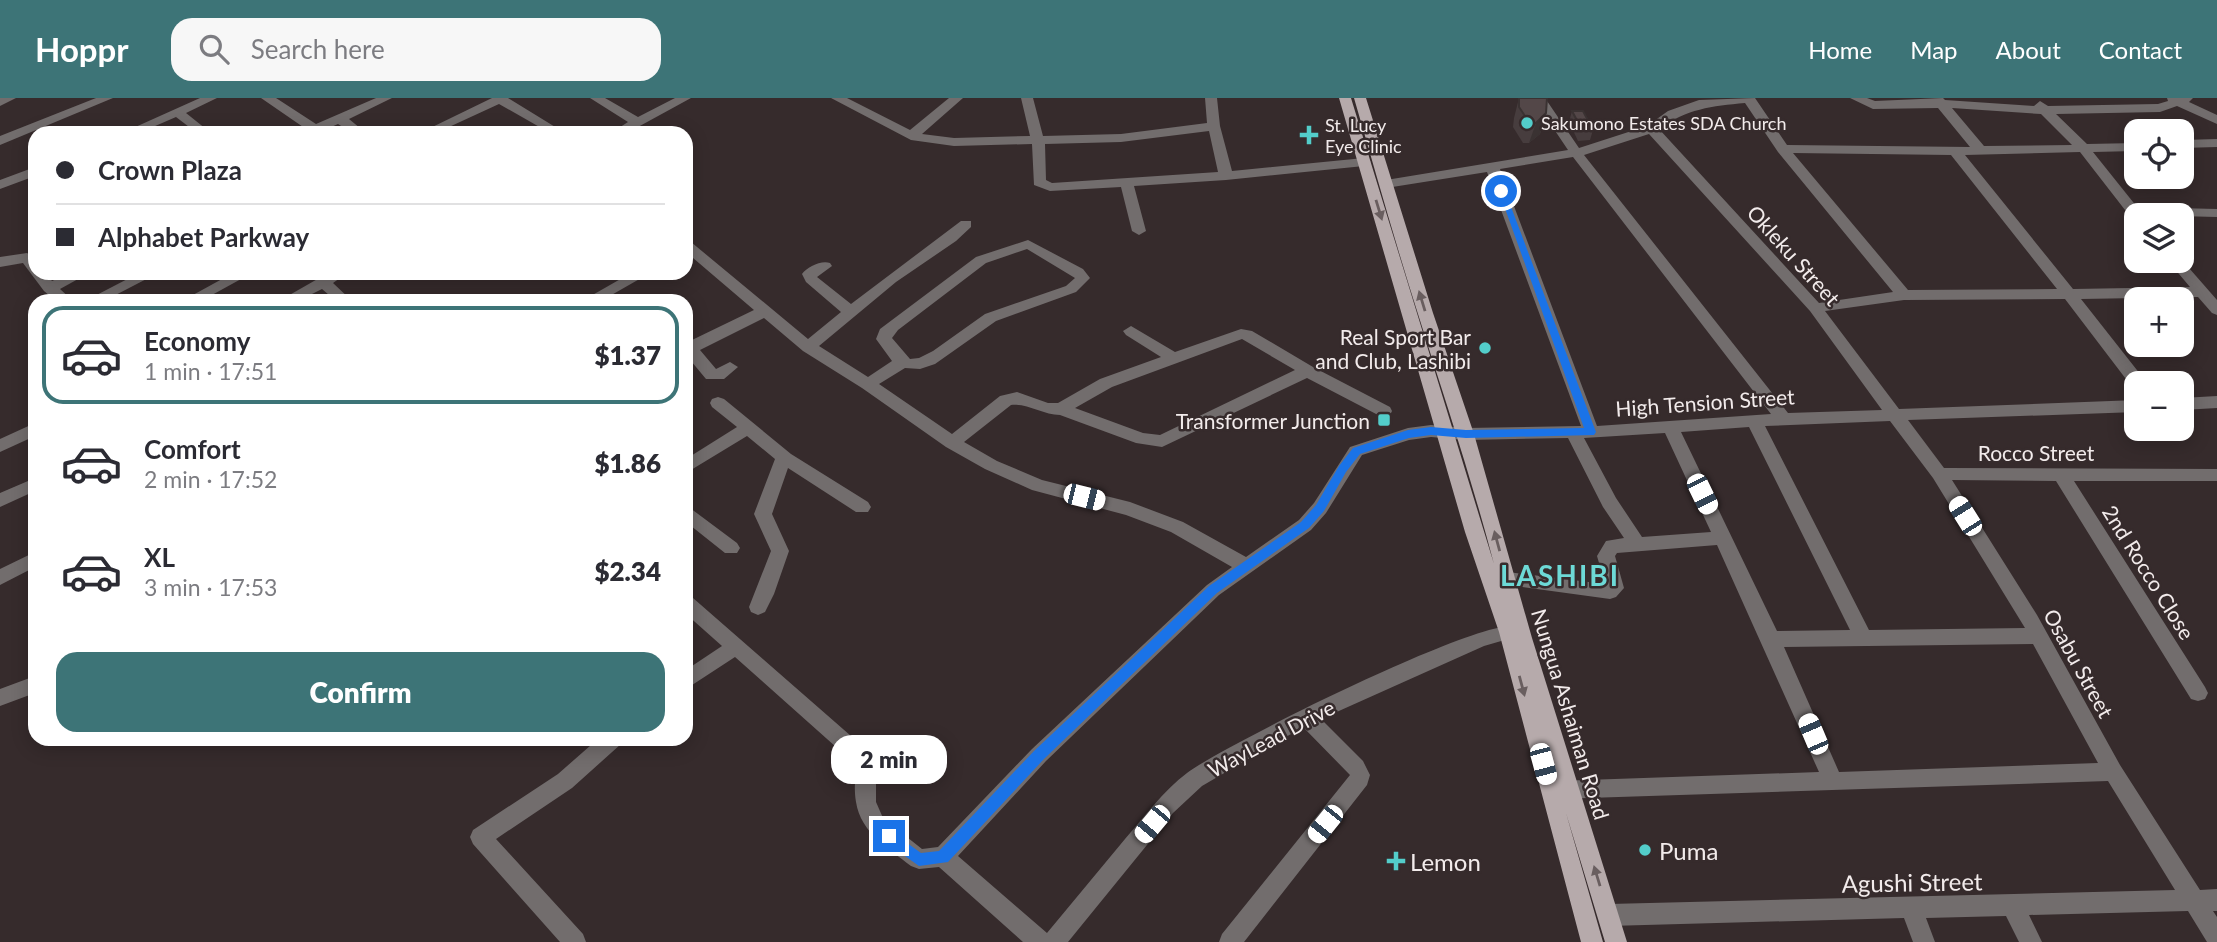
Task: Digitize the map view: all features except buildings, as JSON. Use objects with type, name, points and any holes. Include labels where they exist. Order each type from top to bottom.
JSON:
[{"type":"main road","name":"Nungua Ashaiman Road","points":[[1345,98],[1474,532],[1560,790],[1609,915],[1616,942]]},
{"type":"main road","name":"Nungua Ashaiman Road","points":[[1360,98],[1488,509],[1560,790],[1570,868],[1592,942]]},
{"type":"street","points":[[0,102],[10,98]]},
{"type":"street","points":[[37,126],[107,98]]},
{"type":"street","points":[[144,126],[211,98]]},
{"type":"street","points":[[268,98],[304,126]]},
{"type":"street","points":[[596,98],[637,122]]},
{"type":"street","points":[[630,126],[685,98]]},
{"type":"street","points":[[837,98],[911,135],[954,142],[1121,138],[1214,126]]},
{"type":"street","points":[[911,135],[957,98]]},
{"type":"street","points":[[1027,98],[1038,141],[1039,182],[1043,186],[1226,176],[1364,162]]},
{"type":"street","points":[[1211,98],[1214,126],[1226,176]]},
{"type":"street","points":[[1539,98],[1577,153],[1784,419]]},
{"type":"street","points":[[1856,98],[1873,105],[1939,101],[2044,110],[2160,108],[2179,99],[2217,120]]},
{"type":"street","points":[[2035,98],[2084,149],[2126,203]]},
{"type":"street","points":[[322,126],[382,99]]},
{"type":"street","points":[[444,125],[501,99],[547,126]]},
{"type":"street","points":[[1386,184],[1577,153],[1652,130],[1672,114],[1703,103],[1749,99],[1783,149],[1904,295]]},
{"type":"street","points":[[1939,101],[1980,150]]},
{"type":"street","points":[[177,112],[196,126]]},
{"type":"street","points":[[340,118],[351,126]]},
{"type":"street","points":[[0,141],[28,130]]},
{"type":"street","name":"Okleku Street","points":[[1652,130],[1815,308],[1895,415]]},
{"type":"street","points":[[2194,143],[2217,142]]},
{"type":"street","points":[[1783,149],[1955,151],[2124,147]]},
{"type":"street","points":[[1955,151],[2129,371]]},
{"type":"street","points":[[1492,167],[1582,432],[1609,502],[1639,546]]},
{"type":"street","points":[[0,185],[28,174]]},
{"type":"street","points":[[1126,181],[1139,231]]},
{"type":"street","points":[[2194,213],[2217,213]]},
{"type":"street","points":[[808,347],[891,279],[951,239],[966,224]]},
{"type":"street","points":[[868,383],[902,362],[914,364],[931,359],[982,322],[1071,289],[1083,278],[1078,272],[1028,244],[981,260],[885,333],[884,339],[902,362]]},
{"type":"street","points":[[693,252],[808,347],[868,383],[952,443],[991,465],[1038,485],[1130,509],[1178,527],[1209,547],[1247,566]]},
{"type":"street","points":[[0,262],[28,260]]},
{"type":"street","points":[[825,266],[809,274],[811,279],[851,312]]},
{"type":"street","points":[[2185,273],[2217,310]]},
{"type":"street","points":[[44,280],[57,294]]},
{"type":"street","points":[[50,288],[67,280]]},
{"type":"street","points":[[107,294],[136,280]]},
{"type":"street","points":[[203,294],[231,280]]},
{"type":"street","points":[[300,294],[327,280]]},
{"type":"street","points":[[603,294],[630,280]]},
{"type":"street","points":[[323,282],[337,294]]},
{"type":"street","points":[[1815,308],[1904,295],[2202,292]]},
{"type":"street","points":[[693,344],[763,312]]},
{"type":"street","points":[[1131,331],[1175,359]]},
{"type":"street","points":[[1061,409],[1106,383],[1241,334],[1252,336],[1307,371],[1384,411]]},
{"type":"street","points":[[693,354],[712,375],[718,375],[730,367]]},
{"type":"street","points":[[952,443],[1006,400],[1017,398],[1047,409],[1061,409],[1142,439],[1162,441],[1307,371]]},
{"type":"street","points":[[2194,403],[2217,402]]},
{"type":"street","points":[[718,403],[785,458],[862,507]]},
{"type":"street","name":"High Tension Street","points":[[943,857],[1039,755],[1213,590],[1305,525],[1320,508],[1356,451],[1408,434],[1582,432],[1784,419],[2124,406]]},
{"type":"street","name":"Osabu Street","points":[[1895,415],[1939,474],[2030,620],[2113,772],[2206,901],[2217,937]]},
{"type":"street","points":[[1755,422],[1864,639]]},
{"type":"street","points":[[1670,427],[1771,639],[1833,781]]},
{"type":"street","points":[[693,463],[748,428]]},
{"type":"street","points":[[0,446],[28,432]]},
{"type":"street","points":[[758,607],[780,551],[763,514],[770,502],[773,484],[785,458]]},
{"type":"street","name":"Rocco Street","points":[[1939,474],[2217,475]]},
{"type":"street","name":"2nd Rocco Close","points":[[2063,476],[2198,693]]},
{"type":"street","points":[[0,500],[28,487]]},
{"type":"street","points":[[693,518],[731,548]]},
{"type":"street","points":[[1507,579],[1610,592],[1615,589],[1606,556],[1607,550],[1612,546],[1723,538]]},
{"type":"street","points":[[0,578],[28,563]]},
{"type":"street","points":[[693,609],[852,749],[866,768],[866,803],[874,825],[919,859],[943,857],[1040,942]]},
{"type":"street","name":"WayLead Drive","points":[[1054,942],[1166,806],[1195,779],[1247,746],[1305,716],[1480,639],[1508,632]]},
{"type":"street","points":[[1771,639],[2037,636]]},
{"type":"street","points":[[693,676],[735,647]]},
{"type":"street","points":[[0,698],[28,687]]},
{"type":"street","points":[[1230,942],[1357,785],[1360,775],[1356,767],[1305,716]]},
{"type":"street","points":[[575,942],[481,837],[565,781],[605,746]]},
{"type":"street","points":[[1560,790],[2113,772]]},
{"type":"street","name":"Agushi Street","points":[[1609,915],[2206,901]]},
{"type":"street","points":[[2013,907],[2031,942]]},
{"type":"street","points":[[1911,908],[1924,942]]},
{"type":"place","name":"Sakumono Estates SDA Church","points":[[1527,123]]},
{"type":"place","name":"St. Lucy Eye Clinic","points":[[1309,135]]},
{"type":"place","name":"Real Sport Bar and Club, Lashibi","points":[[1485,348]]},
{"type":"place","name":"Transformer Junction","points":[[1384,420]]},
{"type":"place","name":"Puma","points":[[1645,850]]},
{"type":"place","name":"Lemon","points":[[1396,861]]},
{"type":"district","name":"LASHIBI","points":[[1560,575]]},
{"type":"route","points":[[889,836],[919,859],[943,857],[1039,755],[1213,590],[1305,525],[1320,508],[1356,451],[1408,434],[1431,431],[1466,434],[1591,432],[1501,191]]}]
